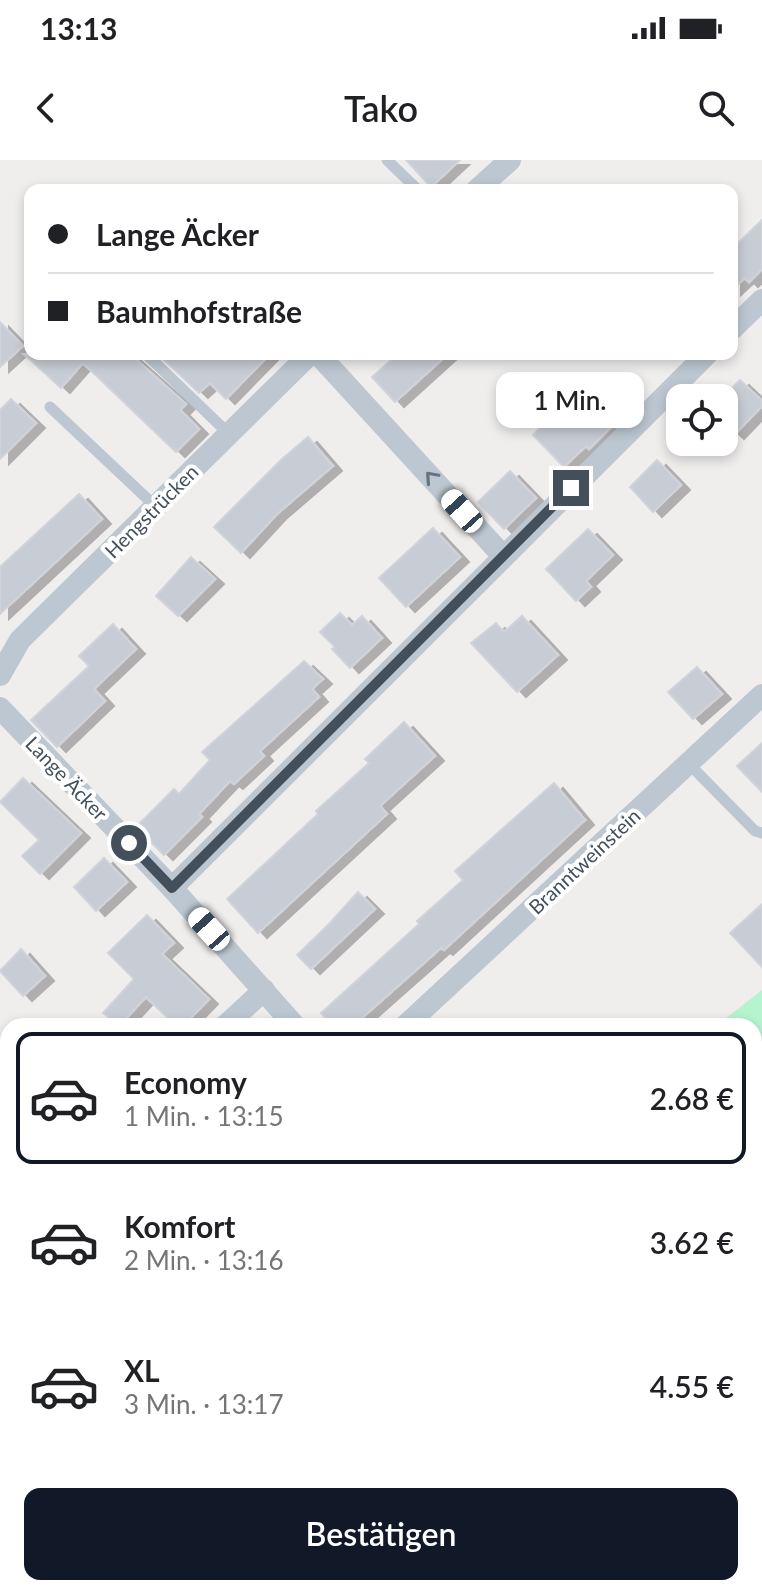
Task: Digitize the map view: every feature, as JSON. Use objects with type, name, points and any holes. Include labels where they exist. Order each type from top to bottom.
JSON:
[{"type":"street","points":[[484,184],[510,160]]},
{"type":"street","points":[[738,323],[762,300]]},
{"type":"street","name":"Hengstrücken","points":[[0,675],[20,640],[304,360]]},
{"type":"street","points":[[323,360],[503,556]]},
{"type":"street","points":[[172,888],[701,360]]},
{"type":"street","name":"Branntweinstein","points":[[414,1018],[762,695]]},
{"type":"street","name":"Lange Äcker","points":[[0,708],[172,888],[288,1018]]},
{"type":"street","points":[[234,1018],[264,990]]},
{"type":"lane","points":[[387,160],[412,184]]},
{"type":"lane","points":[[152,360],[229,434]]},
{"type":"lane","points":[[50,407],[155,506]]},
{"type":"lane","points":[[689,764],[755,831],[762,833]]},
{"type":"green space","points":[[762,990],[762,1018],[726,1018]]},
{"type":"building","points":[[406,160],[460,160],[434,184],[428,184]]},
{"type":"building","points":[[762,220],[762,269],[749,282],[745,278],[738,284],[738,243]]},
{"type":"building","points":[[0,322],[23,346],[0,367]]},
{"type":"building","points":[[31,360],[137,360],[186,404],[180,410],[199,429],[176,452],[83,363],[61,388]]},
{"type":"building","points":[[164,360],[264,360],[226,399],[210,383],[199,393]]},
{"type":"building","points":[[391,360],[441,360],[395,402],[372,377]]},
{"type":"building","points":[[577,376],[619,419],[589,449],[586,446],[564,467],[533,435],[554,414],[546,406]]},
{"type":"building","points":[[740,380],[762,401],[762,406],[738,431],[738,384]]},
{"type":"building","points":[[11,399],[36,423],[0,459],[0,410]]},
{"type":"building","points":[[308,437],[333,466],[277,514],[241,553],[214,527]]},
{"type":"building","points":[[657,460],[681,485],[653,512],[630,487]]},
{"type":"building","points":[[510,471],[536,498],[504,529],[478,502]]},
{"type":"building","points":[[79,494],[102,519],[0,614],[0,567]]},
{"type":"building","points":[[433,528],[460,557],[406,607],[379,578]]},
{"type":"building","points":[[588,529],[613,555],[586,581],[591,587],[576,601],[546,569]]},
{"type":"building","points":[[191,557],[215,579],[178,616],[156,596]]},
{"type":"building","points":[[340,613],[352,625],[362,616],[382,638],[350,668],[320,632]]},
{"type":"building","points":[[522,616],[558,655],[517,692],[471,643],[496,623],[504,632]]},
{"type":"building","points":[[113,624],[136,649],[94,689],[105,701],[57,747],[31,720],[89,666],[79,656]]},
{"type":"building","points":[[304,661],[323,679],[312,689],[319,697],[260,751],[264,756],[234,784],[230,781],[199,814],[202,817],[164,855],[136,827],[174,789],[179,794],[210,760],[202,752]]},
{"type":"building","points":[[697,667],[722,694],[693,719],[668,692]]},
{"type":"building","points":[[404,722],[435,756],[380,806],[387,814],[258,933],[227,899],[369,763],[365,759]]},
{"type":"building","points":[[762,743],[762,792],[737,766]]},
{"type":"building","points":[[23,778],[81,833],[40,874],[22,856],[39,840],[0,802]]},
{"type":"building","points":[[554,783],[585,820],[444,950],[441,948],[362,1018],[326,1018],[321,1013],[463,880],[455,871]]},
{"type":"building","points":[[104,858],[127,882],[96,911],[74,887]]},
{"type":"building","points":[[358,892],[375,909],[311,969],[297,955]]},
{"type":"building","points":[[762,904],[762,967],[730,933]]},
{"type":"building","points":[[147,915],[174,943],[162,954],[209,999],[191,1018],[168,1018],[146,997],[126,1018],[109,1018],[103,1013],[134,979],[108,953]]},
{"type":"building","points":[[21,949],[45,976],[23,996],[0,971]]},
{"type":"route","points":[[129,843],[172,888],[571,488]]}]
